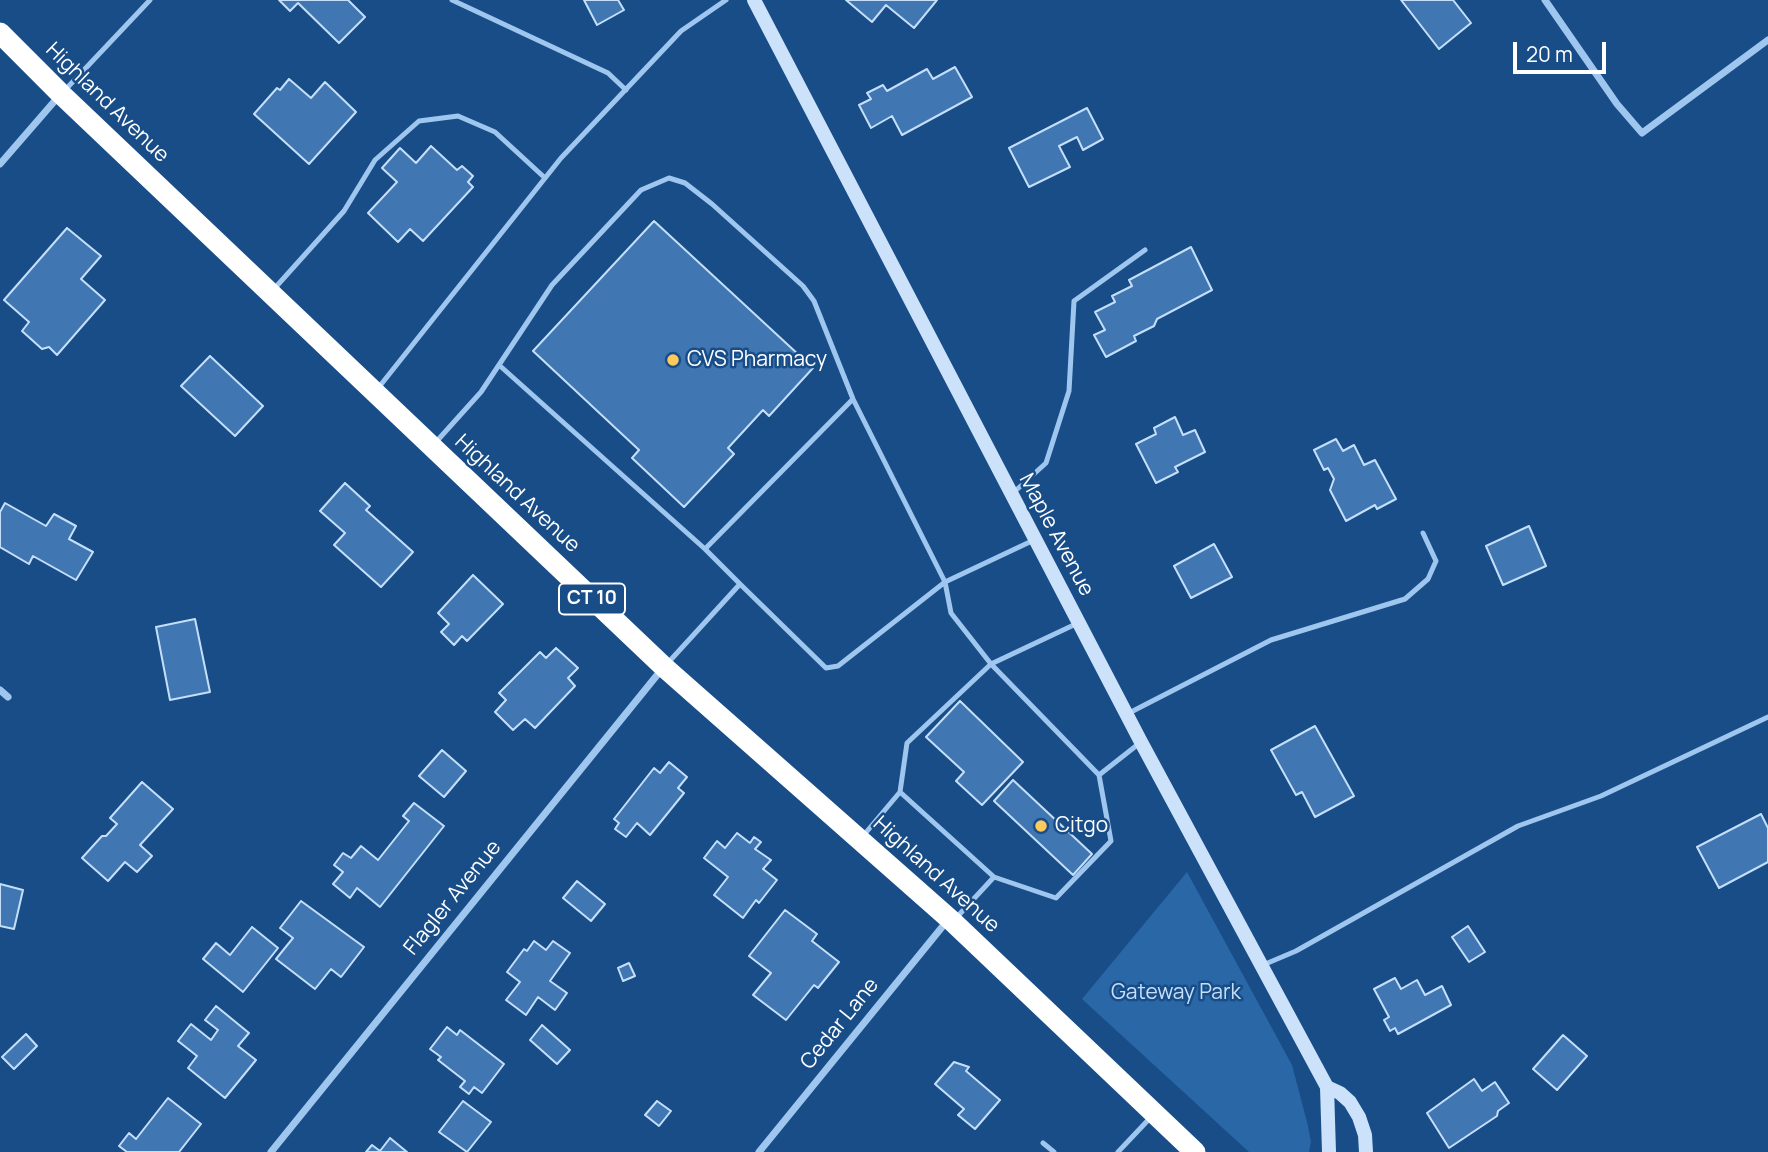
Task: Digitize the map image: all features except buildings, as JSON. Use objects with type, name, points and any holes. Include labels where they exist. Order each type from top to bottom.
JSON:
[{"type":"highway","name":"Highland Avenue","points":[[0,33],[664,667],[951,920],[1195,1152]]},
{"type":"street","name":"Maple Avenue","points":[[754,0],[1126,715],[1327,1087],[1329,1152]]},
{"type":"street","points":[[1545,0],[1618,104],[1642,133],[1768,40]]},
{"type":"street","points":[[0,164],[61,94]]},
{"type":"street","name":"Flagler Avenue","points":[[271,1152],[664,667]]},
{"type":"street","points":[[0,690],[8,697]]},
{"type":"street","name":"Cedar Lane","points":[[759,1152],[951,920]]},
{"type":"street","name":"Maple Avenue","points":[[1327,1087],[1350,1102],[1365,1135],[1366,1152]]},
{"type":"lane","points":[[61,94],[150,0]]},
{"type":"lane","points":[[452,0],[608,73],[626,90]]},
{"type":"lane","points":[[374,392],[561,158],[681,31],[726,0]]},
{"type":"lane","points":[[270,293],[344,211],[375,160],[419,121],[458,116],[495,132],[545,178]]},
{"type":"lane","points":[[432,447],[481,392],[552,285],[641,190],[669,178],[685,183],[803,286],[814,301],[853,399],[945,582],[951,613],[991,664],[1099,775],[1111,841],[1056,898],[994,877],[900,792]]},
{"type":"lane","points":[[1012,495],[1046,463],[1050,452],[1069,391],[1074,301],[1145,250]]},
{"type":"lane","points":[[499,365],[705,549],[826,668],[838,666],[853,657],[945,582],[1035,540]]},
{"type":"lane","points":[[705,549],[853,399]]},
{"type":"lane","points":[[1126,715],[1271,640],[1405,599],[1427,579],[1436,561],[1423,533]]},
{"type":"lane","points":[[664,667],[740,584]]},
{"type":"lane","points":[[860,840],[900,792],[907,743],[991,664],[1078,623]]},
{"type":"lane","points":[[1263,965],[1296,951],[1518,827],[1601,796],[1768,717]]},
{"type":"lane","points":[[1099,775],[1141,742]]},
{"type":"lane","points":[[951,920],[994,877]]},
{"type":"lane","points":[[1118,1152],[1154,1113]]},
{"type":"lane","points":[[1043,1143],[1054,1152]]},
{"type":"green space","name":"Gateway Park","points":[[1187,872],[1292,1065],[1308,1126],[1311,1142],[1309,1152],[1249,1152],[1082,999]]},
{"type":"place","name":"CVS Pharmacy","points":[[673,360]]},
{"type":"place","name":"Citgo","points":[[1041,826]]}]
